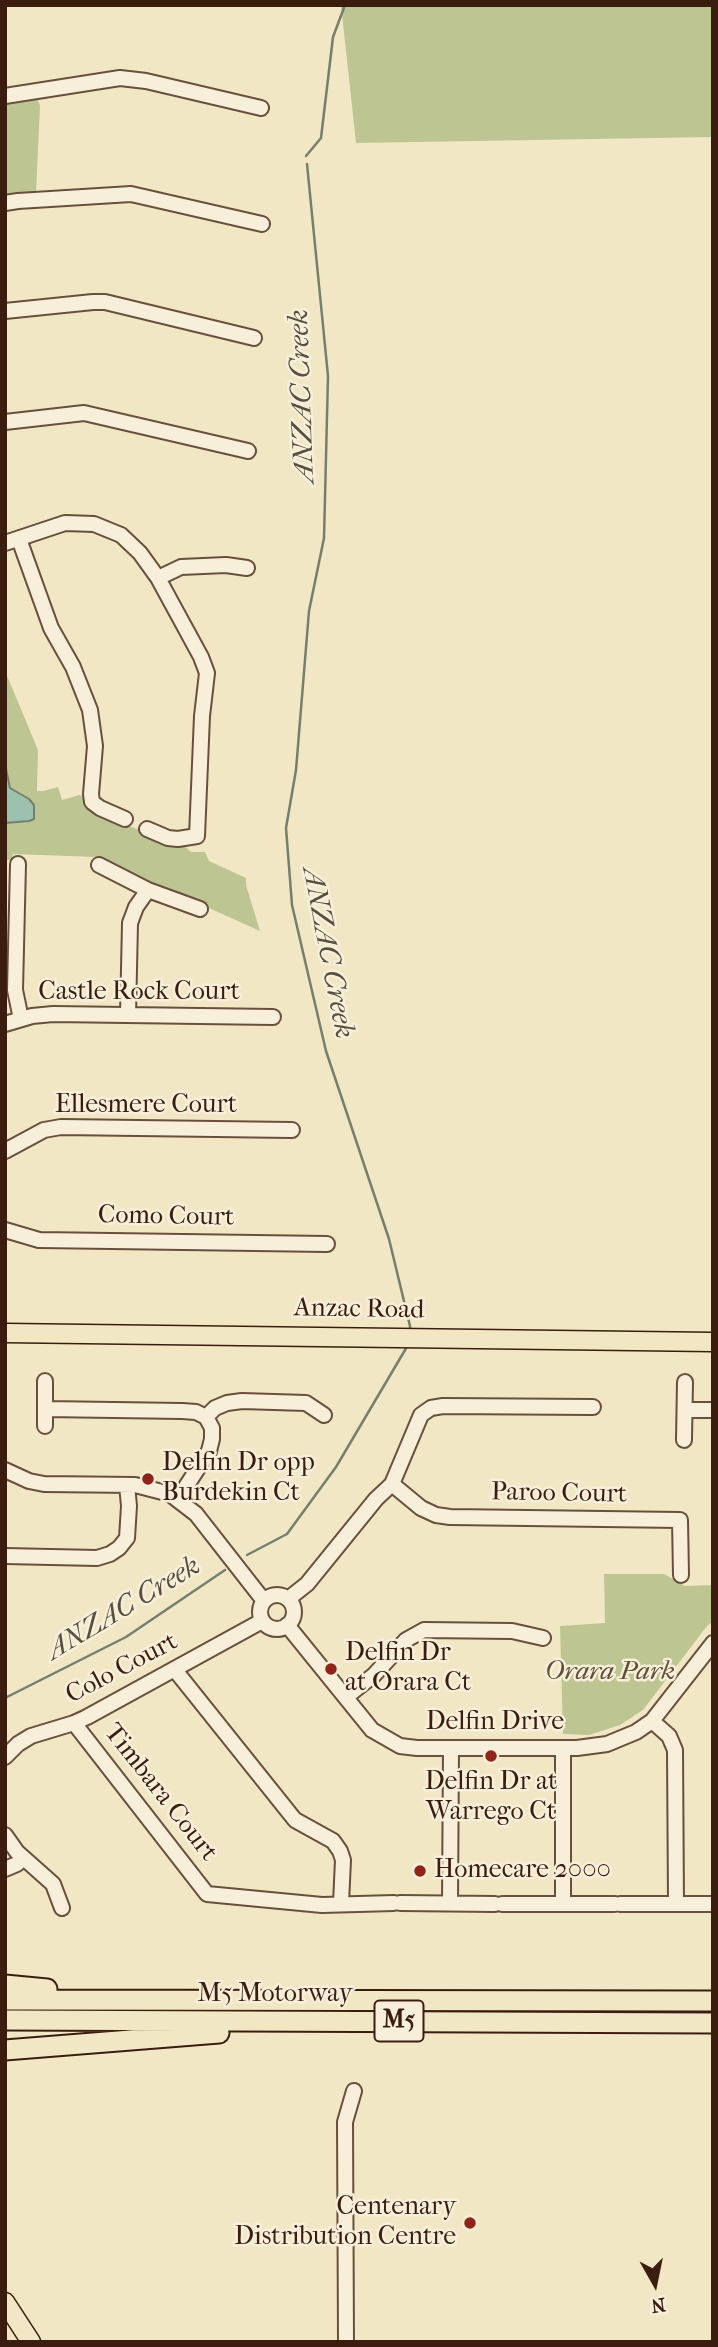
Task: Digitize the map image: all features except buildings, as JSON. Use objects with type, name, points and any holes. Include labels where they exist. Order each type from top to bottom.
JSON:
[{"type":"highway","points":[[5,1985],[258,2001]]},
{"type":"highway","name":"M5 Motorway","points":[[5,2000],[713,2001]]},
{"type":"highway","name":"M5 Motorway","points":[[5,2020],[713,2023]]},
{"type":"highway","points":[[5,2050],[205,2033],[590,2031],[671,2022]]},
{"type":"main road","name":"Anzac Road","points":[[5,1333],[713,1342]]},
{"type":"main road","points":[[5,2302],[31,2342]]},
{"type":"street","points":[[5,96],[120,78],[146,81],[261,108]]},
{"type":"street","points":[[5,204],[131,194],[262,224]]},
{"type":"street","points":[[5,311],[105,303],[254,338]]},
{"type":"street","points":[[5,422],[84,413],[248,451]]},
{"type":"street","points":[[125,819],[92,802],[95,746],[90,710],[73,667],[51,628],[12,541],[55,524],[94,524],[110,529],[131,543],[158,578],[207,673],[202,716],[197,836],[168,838],[148,829]]},
{"type":"street","points":[[158,578],[181,567],[226,565],[247,568]]},
{"type":"street","points":[[18,864],[15,989],[21,1019]]},
{"type":"street","points":[[99,865],[148,890],[200,909]]},
{"type":"street","points":[[128,1015],[130,923],[136,907],[148,890]]},
{"type":"street","name":"Castle Rock Court","points":[[5,1024],[53,1014],[273,1017]]},
{"type":"street","name":"Ellesmere Court","points":[[5,1151],[37,1133],[61,1127],[292,1130]]},
{"type":"street","name":"Como Court","points":[[5,1230],[39,1240],[327,1244]]},
{"type":"street","points":[[45,1426],[46,1381]]},
{"type":"street","points":[[684,1440],[685,1382]]},
{"type":"street","points":[[206,1417],[215,1408],[242,1401],[306,1403],[324,1415]]},
{"type":"street","points":[[288,1599],[293,1613],[287,1625],[274,1629],[262,1621],[260,1610],[264,1601],[273,1596],[288,1599],[307,1584],[376,1499],[392,1485],[421,1415],[431,1408],[593,1408]]},
{"type":"street","points":[[46,1409],[182,1410],[206,1417],[212,1428],[209,1451],[178,1499]]},
{"type":"street","points":[[685,1410],[713,1410]]},
{"type":"street","points":[[5,1470],[29,1481],[44,1484],[127,1485],[152,1488],[178,1499],[196,1514],[264,1601]]},
{"type":"street","points":[[5,1556],[97,1558],[110,1554],[127,1538],[127,1485]]},
{"type":"street","name":"Paroo Court","points":[[392,1485],[421,1508],[436,1515],[502,1519],[680,1520],[681,1575]]},
{"type":"street","name":"Colo Court","points":[[5,1757],[31,1736],[74,1723],[262,1621]]},
{"type":"street","name":"Delfin Drive","points":[[287,1625],[372,1730],[401,1746],[451,1749],[563,1748],[607,1744],[652,1721],[713,1643]]},
{"type":"street","points":[[346,1697],[374,1675],[406,1640],[424,1630],[512,1631],[543,1638]]},
{"type":"street","points":[[175,1670],[295,1820],[333,1841],[340,1850],[343,1860],[341,1903],[713,1904]]},
{"type":"street","points":[[652,1721],[669,1736],[675,1750],[676,1904]]},
{"type":"street","name":"Timbara Court","points":[[74,1723],[207,1894],[322,1905],[341,1903]]},
{"type":"street","points":[[563,1748],[563,1904]]},
{"type":"street","points":[[450,1903],[451,1749]]},
{"type":"street","points":[[5,1835],[23,1858],[53,1884],[62,1908]]},
{"type":"street","points":[[5,1869],[23,1858]]},
{"type":"street","points":[[346,2342],[345,2122],[354,2091]]},
{"type":"green space","points":[[341,5],[713,5],[713,137],[356,143]]},
{"type":"green space","points":[[38,100],[40,106],[36,192],[5,199],[5,104]]},
{"type":"green space","points":[[5,671],[38,750],[37,791],[58,787],[62,800],[79,795],[85,797],[106,816],[149,834],[181,843],[191,852],[205,852],[209,861],[246,878],[260,931],[96,857],[13,854],[12,860],[5,860]]},
{"type":"green space","name":"Orara Park","points":[[604,1574],[664,1574],[685,1586],[713,1585],[713,1621],[643,1710],[620,1725],[589,1735],[563,1734],[560,1626],[605,1623]]},
{"type":"shaded area","points":[[5,764],[10,788],[34,805],[34,819],[5,823]]},
{"type":"waterway","name":"ANZAC Creek","points":[[306,156],[321,138],[333,37],[345,5]]},
{"type":"waterway","name":"ANZAC Creek","points":[[307,164],[328,376],[324,538],[309,611],[296,770],[286,828],[292,905],[326,1051],[389,1239],[410,1332]]},
{"type":"waterway","name":"ANZAC Creek","points":[[247,1555],[287,1534],[336,1467],[408,1345]]},
{"type":"waterway","name":"ANZAC Creek","points":[[5,1698],[126,1637],[225,1570]]},
{"type":"place","name":"Delfin Dr opp Burdekin Ct","points":[[148,1479]]},
{"type":"place","name":"Delfin Dr at Orara Ct","points":[[331,1669]]},
{"type":"place","name":"Delfin Dr at Warrego Ct","points":[[491,1756]]},
{"type":"place","name":"Homecare 2000","points":[[420,1871]]},
{"type":"place","name":"Centenary Distribution Centre","points":[[470,2223]]}]
